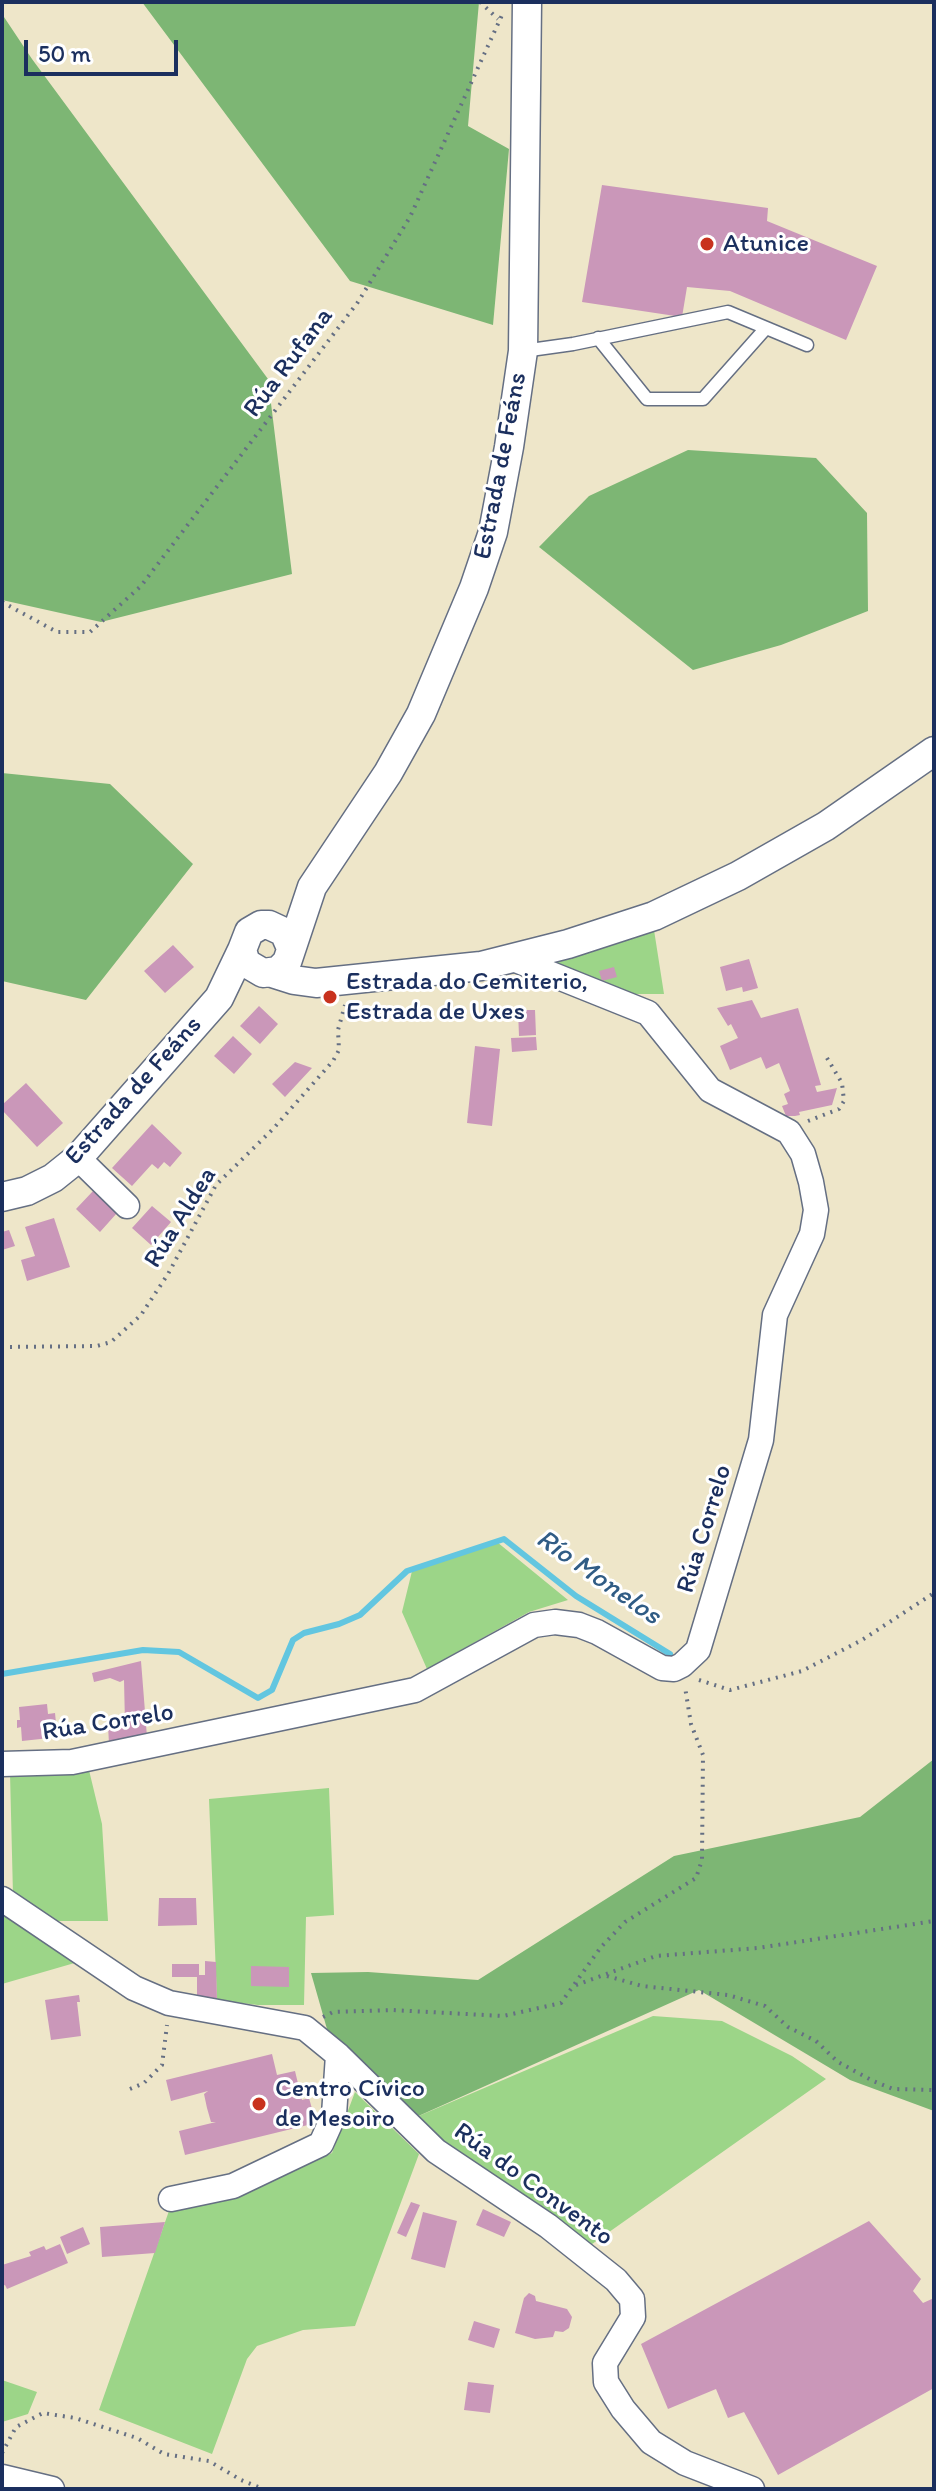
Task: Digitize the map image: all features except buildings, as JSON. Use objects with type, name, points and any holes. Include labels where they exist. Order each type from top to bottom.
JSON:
[{"type":"street","name":"Estrada de Feáns","points":[[219,998],[279,963],[312,887],[388,773],[421,714],[474,588],[493,532],[523,351],[518,4]]},
{"type":"street","points":[[242,950],[251,968],[279,963],[350,979],[481,966],[568,944],[654,916],[738,876],[826,826],[934,751]]},
{"type":"street","name":"Estrada de Feáns","points":[[2,1197],[27,1191],[53,1178],[78,1158],[219,998],[249,932],[280,914],[312,887]]},
{"type":"street","points":[[261,925],[277,927],[289,940],[279,963]]},
{"type":"street","points":[[511,958],[648,1013],[710,1090],[789,1132]]},
{"type":"street","name":"Rúa Correlo","points":[[2,1764],[72,1762],[415,1690],[534,1625],[555,1622],[579,1625],[662,1668],[674,1669],[682,1665],[698,1650],[761,1440],[775,1315],[812,1234],[816,1210],[811,1182],[803,1154],[789,1132]]},
{"type":"street","points":[[78,1158],[127,1206]]},
{"type":"street","name":"Rúa do Convento","points":[[2,1899],[134,1988],[169,2003],[305,2028],[338,2055],[436,2151],[548,2226],[616,2280],[632,2299],[633,2317],[605,2363],[606,2382],[623,2409],[651,2442],[685,2463],[752,2489]]},
{"type":"street","points":[[171,2199],[233,2186],[321,2144],[334,2115],[338,2055]]},
{"type":"street","points":[[2,2477],[52,2489]]},
{"type":"lane","points":[[523,351],[728,312],[807,345]]},
{"type":"lane","points":[[598,338],[647,399],[703,399],[766,328]]},
{"type":"path","points":[[480,2],[498,19]]},
{"type":"path","name":"Rúa Rufana","points":[[2,602],[57,632],[90,632],[141,586],[358,302],[410,217],[498,19],[518,4]]},
{"type":"path","name":"Rúa Aldea","points":[[2,1347],[97,1346],[111,1342],[141,1315],[168,1274],[216,1185],[273,1129],[333,1061],[339,1050],[338,1030],[350,979]]},
{"type":"path","points":[[789,1132],[802,1123],[839,1109],[844,1101],[842,1083],[827,1058]]},
{"type":"path","points":[[682,1665],[701,1682],[730,1690],[802,1671],[862,1640],[934,1593]]},
{"type":"path","points":[[305,2028],[333,2012],[392,2010],[503,2016],[561,2003],[601,1947],[625,1922],[696,1878],[702,1860],[703,1755],[691,1724],[682,1665]]},
{"type":"path","points":[[575,1986],[656,1956],[758,1948],[934,1921]]},
{"type":"path","points":[[604,1975],[642,1986],[728,1995],[765,2006],[788,2027],[816,2041],[838,2062],[873,2081],[893,2089],[934,2090]]},
{"type":"path","points":[[130,2089],[144,2083],[162,2065],[169,2003]]},
{"type":"path","points":[[2,2453],[16,2427],[43,2413],[75,2418],[137,2438],[164,2454],[209,2461],[263,2489]]},
{"type":"green space","points":[[142,2],[479,2],[468,126],[509,149],[493,325],[350,281]]},
{"type":"green space","points":[[2,14],[268,379],[292,574],[101,622],[2,600]]},
{"type":"green space","points":[[688,450],[816,458],[867,513],[868,611],[781,645],[693,670],[539,547],[589,496]]},
{"type":"green space","points":[[2,773],[110,784],[193,864],[86,1000],[2,981]]},
{"type":"green space","points":[[654,930],[664,994],[622,994],[549,965]]},
{"type":"green space","points":[[497,1542],[568,1600],[529,1612],[427,1669],[402,1612],[413,1567]]},
{"type":"green space","points":[[934,1759],[934,2111],[850,2080],[699,1990],[414,2118],[327,2029],[311,1973],[368,1972],[478,1980],[674,1856],[860,1817]]},
{"type":"green space","points":[[88,1766],[102,1824],[108,1921],[51,1921],[13,1895],[10,1773]]},
{"type":"green space","points":[[329,1788],[334,1915],[306,1917],[304,2005],[258,2005],[217,2000],[209,1799]]},
{"type":"green space","points":[[2,1911],[78,1962],[2,1984]]},
{"type":"green space","points":[[653,2016],[722,2021],[792,2056],[826,2079],[585,2249],[446,2150],[414,2118]]},
{"type":"green space","points":[[355,2092],[419,2154],[355,2326],[303,2330],[257,2346],[247,2359],[212,2454],[99,2410],[170,2208],[229,2198],[332,2153]]},
{"type":"green space","points":[[2,2380],[37,2392],[28,2414],[2,2422]]},
{"type":"waterway","name":"Río Monelos","points":[[2,1674],[143,1650],[179,1652],[258,1698],[272,1690],[293,1640],[304,1633],[360,1615],[407,1571],[504,1539],[576,1596],[670,1654]]},
{"type":"place","name":"Atunice","points":[[707,244]]},
{"type":"place","name":"Estrada do Cemiterio, Estrada de Uxes","points":[[330,997]]},
{"type":"place","name":"Centro Cívico de Mesoiro","points":[[259,2104]]}]
